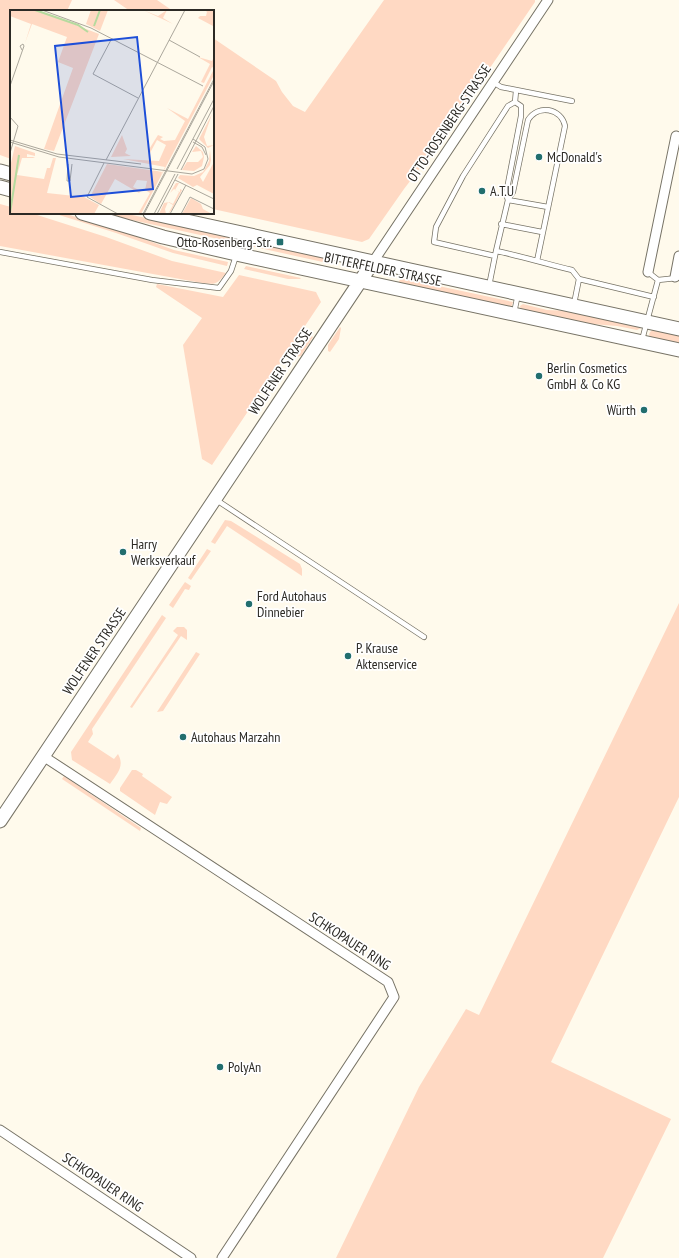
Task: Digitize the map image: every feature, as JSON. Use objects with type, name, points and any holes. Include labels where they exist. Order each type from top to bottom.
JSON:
[{"type":"main road","points":[[0,172],[10,174]]},
{"type":"main road","points":[[0,187],[10,190]]},
{"type":"main road","name":"BITTERFELDER STRASSE","points":[[85,214],[162,237],[236,254],[679,350]]},
{"type":"main road","name":"BITTERFELDER STRASSE","points":[[155,214],[489,286],[679,329]]},
{"type":"main road","name":"WOLFENER STRASSE","points":[[0,821],[373,262]]},
{"type":"street","name":"OTTO-ROSENBERG-STRASSE","points":[[373,262],[548,0]]},
{"type":"street","points":[[648,272],[676,136],[679,137]]},
{"type":"street","points":[[677,278],[679,256]]},
{"type":"street","name":"SCHKOPAUER RING","points":[[43,756],[388,982],[394,997],[222,1258]]},
{"type":"street","name":"SCHKOPAUER RING","points":[[0,1130],[190,1258]]},
{"type":"lane","points":[[493,82],[501,87],[516,91],[572,101]]},
{"type":"lane","points":[[515,102],[516,91]]},
{"type":"lane","points":[[508,200],[506,194],[522,116],[522,106],[515,102]]},
{"type":"lane","points":[[515,102],[508,106],[463,176],[436,227],[434,242],[537,261],[572,270],[579,279],[654,297]]},
{"type":"lane","points":[[489,286],[501,224],[508,200],[513,192],[528,120],[532,114],[538,110],[546,110],[560,116],[564,120],[565,126],[537,261]]},
{"type":"lane","points":[[508,200],[548,208]]},
{"type":"lane","points":[[501,224],[542,232]]},
{"type":"lane","points":[[0,252],[152,280],[219,288],[233,268],[236,254]]},
{"type":"lane","points":[[648,272],[658,280],[677,278]]},
{"type":"lane","points":[[574,305],[579,279]]},
{"type":"lane","points":[[641,342],[658,280]]},
{"type":"lane","points":[[514,314],[519,293]]},
{"type":"lane","points":[[215,499],[424,637]]},
{"type":"shaded area","points":[[0,0],[72,0],[67,10],[10,10],[10,159],[0,155]]},
{"type":"shaded area","points":[[114,0],[157,0],[172,10],[129,10]]},
{"type":"shaded area","points":[[384,0],[535,0],[436,147],[369,239],[362,242],[214,209],[214,39],[276,81],[282,92],[293,106],[305,112]]},
{"type":"shaded area","points":[[0,204],[10,207],[10,214],[34,214],[106,237],[172,261],[226,273],[216,283],[207,284],[0,246]]},
{"type":"shaded area","points":[[56,214],[66,214],[119,230],[174,250],[228,262],[227,266],[173,253]]},
{"type":"shaded area","points":[[105,214],[128,214],[336,259],[332,264]]},
{"type":"shaded area","points":[[246,266],[301,278],[288,279],[244,269]]},
{"type":"shaded area","points":[[239,275],[316,292],[321,302],[212,465],[202,459],[183,345],[202,318],[156,287],[157,284],[223,297]]},
{"type":"shaded area","points":[[401,278],[513,302],[511,308],[398,283]]},
{"type":"shaded area","points":[[523,304],[547,310],[571,311],[641,328],[637,330],[617,326],[579,323],[521,310],[520,306]]},
{"type":"shaded area","points":[[340,327],[339,339],[330,352],[328,351],[328,345]]},
{"type":"shaded area","points":[[654,329],[679,334],[679,344],[651,338],[649,335],[650,332]]},
{"type":"shaded area","points":[[310,335],[313,337],[301,356],[294,357]]},
{"type":"shaded area","points":[[225,520],[231,521],[300,564],[302,576],[227,526],[215,544],[211,542]]},
{"type":"shaded area","points":[[207,549],[211,551],[191,580],[188,578]]},
{"type":"shaded area","points":[[185,582],[191,586],[189,590],[185,589],[173,608],[169,605]]},
{"type":"shaded area","points":[[679,603],[679,797],[551,1062],[671,1119],[603,1258],[336,1258],[419,1087],[466,1009],[479,1015]]},
{"type":"shaded area","points":[[162,615],[166,618],[92,729],[93,734],[88,742],[114,759],[118,754],[121,762],[119,770],[110,784],[72,760],[71,752]]},
{"type":"shaded area","points":[[177,627],[184,627],[187,630],[187,640],[181,636],[132,708],[130,707],[178,635],[173,631]]},
{"type":"shaded area","points":[[196,652],[200,654],[163,711],[157,712]]},
{"type":"shaded area","points":[[132,770],[136,770],[143,774],[142,776],[172,797],[167,804],[160,802],[155,815],[120,791],[120,788]]},
{"type":"shaded area","points":[[64,776],[141,828],[140,831],[62,779]]},
{"type":"place","name":"McDonald's","points":[[539,157]]},
{"type":"place","name":"A.T.U","points":[[482,191]]},
{"type":"place","name":"Otto-Rosenberg-Str.","points":[[280,242]]},
{"type":"place","name":"Berlin Cosmetics GmbH & Co KG","points":[[539,376]]},
{"type":"place","name":"Würth","points":[[644,410]]},
{"type":"place","name":"Harry Werksverkauf","points":[[123,552]]},
{"type":"place","name":"Ford Autohaus Dinnebier","points":[[249,604]]},
{"type":"place","name":"P. Krause Aktenservice","points":[[348,656]]},
{"type":"place","name":"Autohaus Marzahn","points":[[183,737]]},
{"type":"place","name":"PolyAn","points":[[220,1067]]}]
